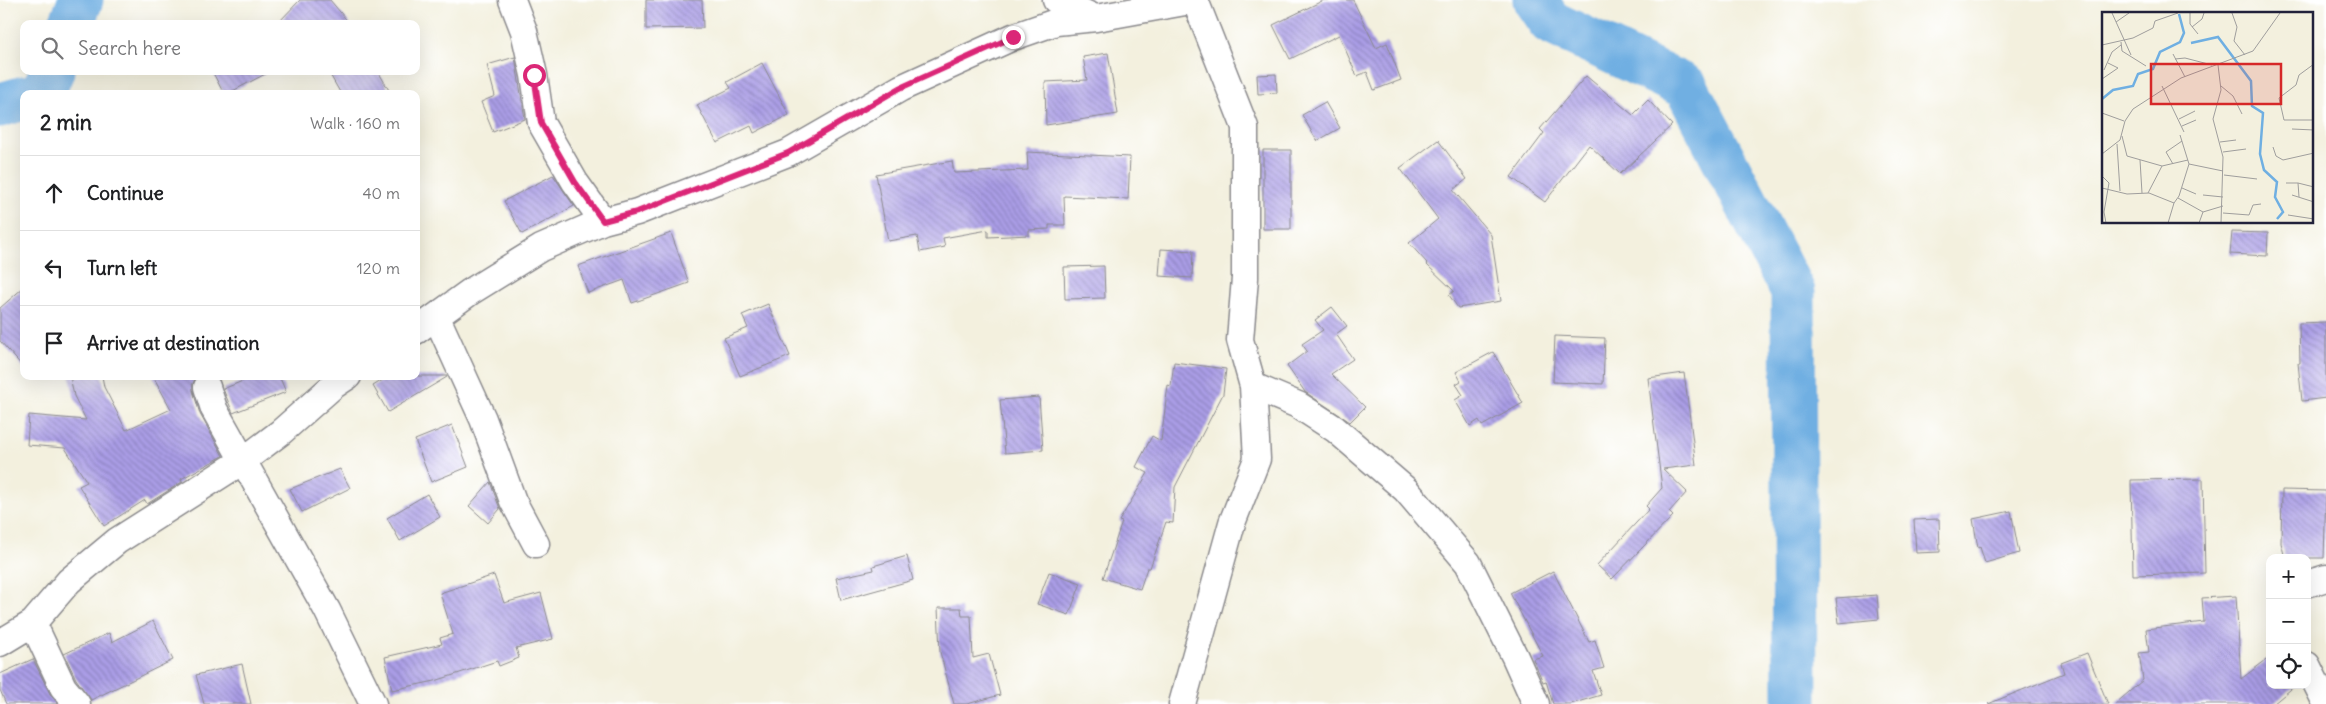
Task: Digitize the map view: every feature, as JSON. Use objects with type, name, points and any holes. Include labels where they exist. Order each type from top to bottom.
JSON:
[{"type":"street","points":[[512,0],[524,31],[534,75],[541,123],[575,182],[603,221]]},
{"type":"street","points":[[1056,0],[1096,18]]},
{"type":"street","points":[[536,544],[513,501],[483,419],[426,324],[470,292],[541,248],[603,221],[637,212],[788,153],[900,88],[1013,37],[1056,22],[1096,18],[1196,0],[1246,127],[1245,278],[1240,340],[1253,386],[1257,459],[1232,523],[1182,704]]},
{"type":"street","points":[[0,643],[33,623],[69,581],[117,542],[244,460],[281,432],[342,380]]},
{"type":"street","points":[[1253,386],[1298,405],[1335,430],[1406,490],[1468,563],[1516,657],[1536,704]]},
{"type":"street","points":[[207,388],[214,409],[327,610],[373,704]]},
{"type":"street","points":[[2311,583],[2326,578]]},
{"type":"street","points":[[33,623],[63,687],[77,704]]},
{"type":"street","points":[[2311,673],[2326,703]]},
{"type":"building","points":[[300,0],[330,0],[347,20],[281,20]]},
{"type":"building","points":[[646,0],[702,0],[703,28],[646,29]]},
{"type":"building","points":[[1324,0],[1353,0],[1376,48],[1387,43],[1401,80],[1374,90],[1367,72],[1357,76],[1339,35],[1290,59],[1273,25]]},
{"type":"building","points":[[1108,53],[1118,114],[1046,125],[1045,82],[1087,80],[1083,57]]},
{"type":"building","points":[[515,57],[525,119],[493,132],[481,102],[495,96],[487,65]]},
{"type":"building","points":[[762,63],[789,115],[754,133],[751,126],[717,143],[697,105],[731,88],[727,82]]},
{"type":"building","points":[[1276,74],[1277,93],[1258,94],[1257,75]]},
{"type":"building","points":[[214,75],[263,75],[235,90],[222,90]]},
{"type":"building","points":[[330,75],[380,75],[389,90],[339,90]]},
{"type":"building","points":[[1586,76],[1633,115],[1648,100],[1672,125],[1620,174],[1589,145],[1545,202],[1511,177],[1544,133],[1540,129]]},
{"type":"building","points":[[1325,102],[1340,128],[1317,141],[1302,115]]},
{"type":"building","points":[[1438,140],[1467,179],[1453,190],[1491,235],[1501,301],[1458,308],[1449,295],[1454,291],[1426,264],[1409,243],[1438,219],[1400,168]]},
{"type":"building","points":[[1263,150],[1291,150],[1291,229],[1263,229]]},
{"type":"building","points":[[1027,152],[1130,157],[1128,199],[1064,196],[1065,225],[1049,225],[1049,229],[1029,230],[1029,235],[988,237],[988,230],[943,238],[945,247],[920,252],[917,236],[888,241],[876,174],[952,161],[954,173],[1028,170]]},
{"type":"building","points":[[553,175],[574,206],[522,234],[504,201]]},
{"type":"building","points":[[2232,232],[2268,233],[2267,256],[2230,254]]},
{"type":"building","points":[[671,233],[689,283],[632,303],[624,280],[588,293],[578,266]]},
{"type":"building","points":[[1161,249],[1193,251],[1192,278],[1159,276]]},
{"type":"building","points":[[1104,266],[1105,298],[1065,299],[1064,267]]},
{"type":"building","points":[[20,290],[20,364],[0,341],[0,308]]},
{"type":"building","points":[[768,304],[790,356],[740,376],[724,338],[748,328],[742,315]]},
{"type":"building","points":[[1332,307],[1347,326],[1336,334],[1353,359],[1331,374],[1365,407],[1350,422],[1305,392],[1287,366],[1307,351],[1302,344],[1323,330],[1315,320]]},
{"type":"building","points":[[2326,322],[2326,398],[2302,401],[2298,363],[2300,363],[2299,323]]},
{"type":"building","points":[[1555,336],[1605,338],[1603,384],[1553,382]]},
{"type":"building","points":[[1493,352],[1523,403],[1482,426],[1479,420],[1470,426],[1455,400],[1463,395],[1456,384],[1461,381],[1456,372]]},
{"type":"building","points":[[1174,362],[1226,369],[1223,394],[1175,487],[1173,523],[1166,522],[1150,568],[1147,568],[1140,589],[1103,578],[1122,522],[1119,521],[1148,473],[1136,467],[1152,436],[1161,441],[1168,385],[1171,386]]},
{"type":"building","points":[[1684,373],[1696,465],[1663,469],[1687,492],[1669,512],[1673,516],[1612,579],[1597,565],[1649,509],[1646,506],[1662,488],[1648,378]]},
{"type":"building","points":[[420,376],[447,376],[388,412],[373,386],[383,380],[420,380]]},
{"type":"building","points":[[71,380],[103,380],[104,387],[126,430],[171,409],[155,380],[195,380],[193,391],[200,414],[223,456],[181,479],[182,482],[147,504],[145,500],[104,526],[79,486],[87,482],[65,448],[27,445],[29,415],[86,420],[74,396]]},
{"type":"building","points":[[245,380],[281,380],[286,392],[233,413],[223,389]]},
{"type":"building","points":[[1039,397],[1043,450],[1005,453],[1000,400]]},
{"type":"building","points":[[452,425],[468,467],[431,482],[415,440]]},
{"type":"building","points":[[340,469],[350,488],[302,512],[290,489]]},
{"type":"building","points":[[2203,479],[2205,573],[2133,575],[2131,480]]},
{"type":"building","points":[[490,482],[500,509],[488,523],[469,506]]},
{"type":"building","points":[[2282,490],[2326,491],[2324,558],[2311,558],[2311,554],[2284,554],[2281,543]]},
{"type":"building","points":[[427,494],[440,517],[400,541],[387,518]]},
{"type":"building","points":[[2011,511],[2019,553],[1985,563],[1980,547],[1978,548],[1973,519]]},
{"type":"building","points":[[1939,519],[1940,552],[1916,553],[1914,520]]},
{"type":"building","points":[[907,556],[913,580],[841,600],[836,578],[874,570],[873,566]]},
{"type":"building","points":[[1553,571],[1589,642],[1595,640],[1604,668],[1593,671],[1601,695],[1571,704],[1553,704],[1546,681],[1543,682],[1533,659],[1543,656],[1510,593]]},
{"type":"building","points":[[1049,572],[1081,583],[1069,615],[1037,604]]},
{"type":"building","points":[[494,575],[504,603],[541,593],[553,639],[516,648],[519,658],[499,666],[497,661],[435,681],[392,690],[385,657],[442,644],[440,638],[453,634],[440,593]]},
{"type":"building","points":[[1877,595],[1879,619],[1839,623],[1836,598]]},
{"type":"building","points":[[2236,596],[2241,679],[2266,660],[2266,689],[2291,689],[2273,704],[2115,704],[2143,680],[2139,653],[2149,652],[2146,629],[2204,622],[2202,598]]},
{"type":"building","points":[[938,608],[961,608],[962,616],[971,616],[973,658],[989,654],[1000,695],[967,704],[954,704],[940,652]]},
{"type":"building","points":[[153,621],[173,660],[91,700],[76,679],[64,654],[109,633],[112,642]]},
{"type":"building","points":[[2087,653],[2108,704],[1988,704],[2064,673],[2061,663]]},
{"type":"building","points":[[33,659],[50,694],[58,704],[6,704],[0,690],[0,674]]},
{"type":"building","points":[[242,664],[251,704],[204,704],[196,675]]},
{"type":"waterway","points":[[73,20],[81,0]]},
{"type":"waterway","points":[[1535,0],[1550,22],[1686,87],[1793,292],[1795,704]]},
{"type":"waterway","points":[[44,90],[50,75]]},
{"type":"waterway","points":[[0,105],[20,99]]},
{"type":"route","points":[[534,75],[541,123],[575,182],[603,221],[637,212],[788,153],[900,88],[1013,37]]}]
